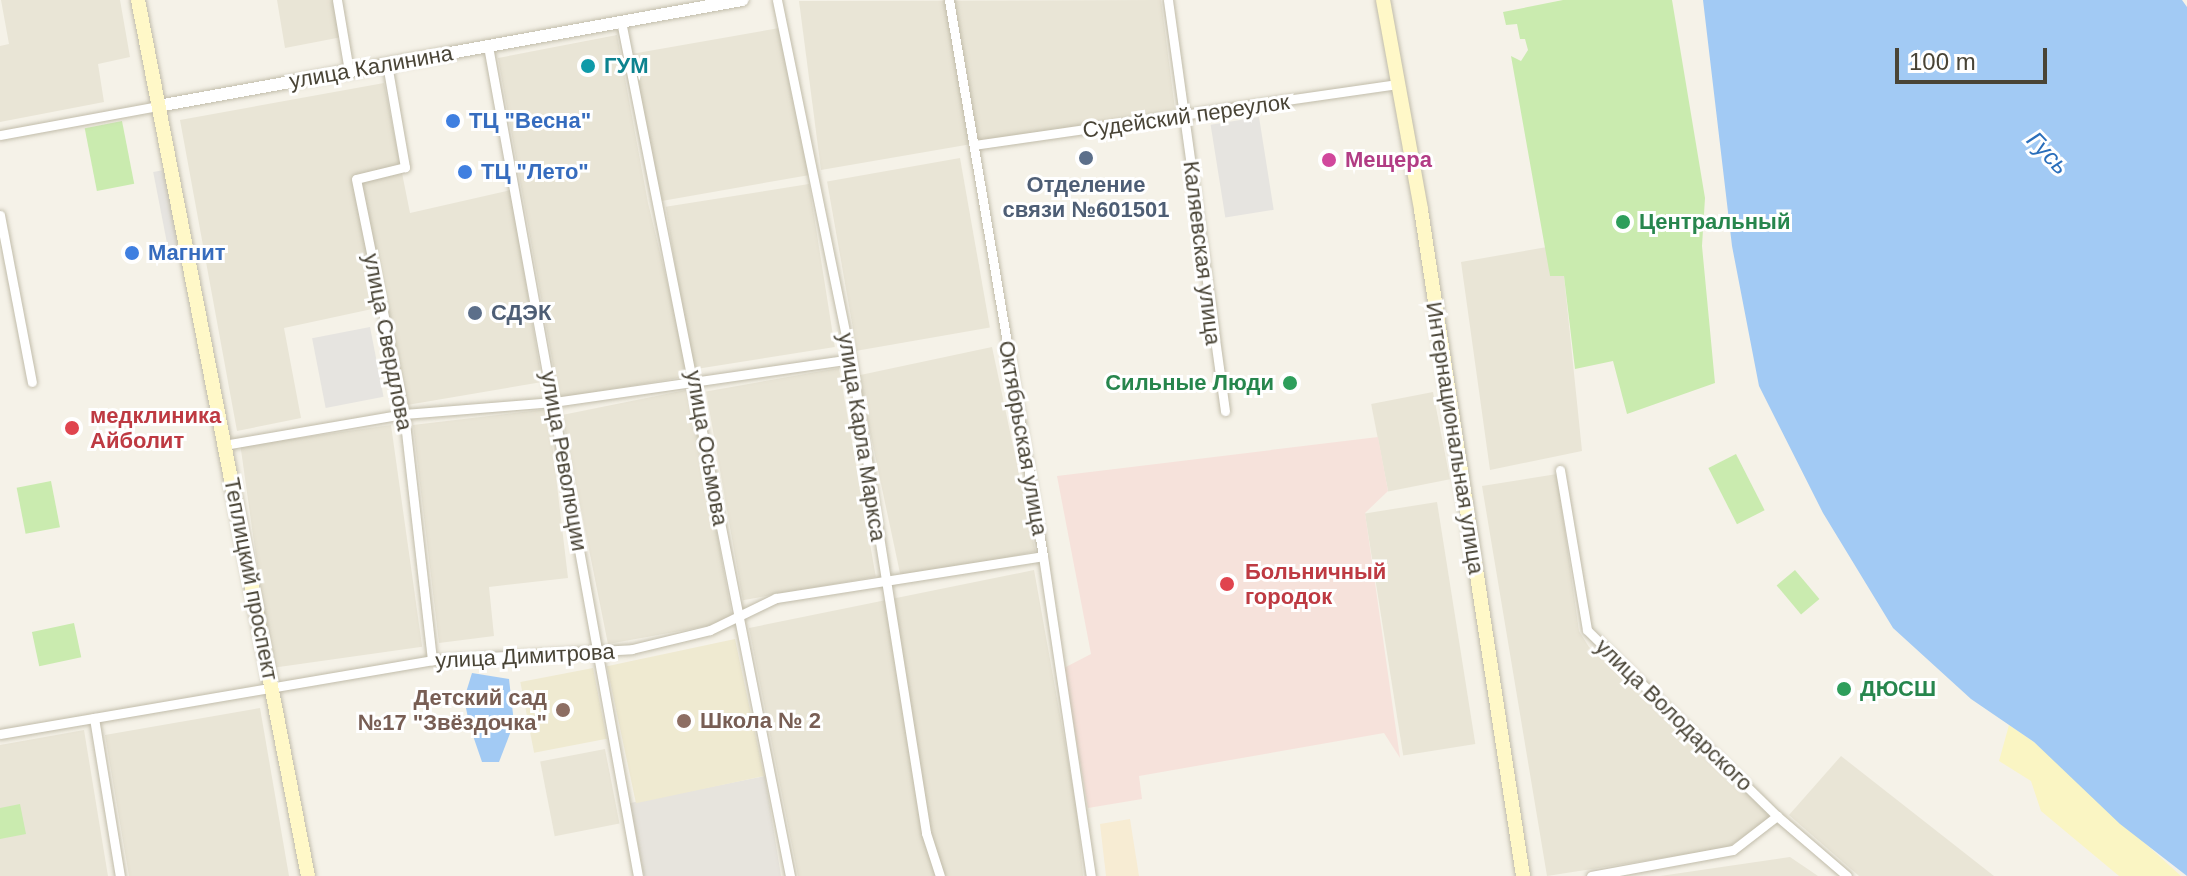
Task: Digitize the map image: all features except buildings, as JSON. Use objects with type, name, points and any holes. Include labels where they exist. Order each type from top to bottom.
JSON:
[{"type":"main road","name":"Теплицкий проспект","points":[[138,0],[308,876]]},
{"type":"main road","name":"Интернациональная улица","points":[[1383,0],[1523,876]]},
{"type":"street","points":[[337,0],[349,71]]},
{"type":"street","name":"улица Калинина","points":[[0,135],[742,0]]},
{"type":"street","name":"улица Карла Маркса","points":[[777,0],[851,359],[926,833],[940,876]]},
{"type":"street","name":"Октябрьская улица","points":[[949,0],[1043,556],[1091,876]]},
{"type":"street","name":"Каляевская улица","points":[[1168,0],[1225,411]]},
{"type":"street","name":"улица Осьмова","points":[[621,21],[656,211],[696,382],[736,619],[790,876]]},
{"type":"street","name":"улица Революции","points":[[488,46],[638,876]]},
{"type":"street","name":"улица Свердлова","points":[[387,64],[405,167],[356,179],[404,414],[432,660]]},
{"type":"street","name":"Судейский переулок","points":[[974,145],[1185,117],[1397,84]]},
{"type":"street","points":[[0,215],[32,382]]},
{"type":"street","points":[[224,445],[404,414],[554,402],[851,359]]},
{"type":"street","name":"улица Володарского","points":[[1560,470],[1587,630],[1777,816],[1847,876]]},
{"type":"street","name":"улица Димитрова","points":[[0,734],[272,690],[432,660],[598,654],[666,641],[736,619],[776,598],[1043,556]]},
{"type":"street","points":[[94,718],[120,876]]},
{"type":"street","points":[[1591,876],[1733,850],[1777,816]]},
{"type":"shaded area","points":[[1,0],[120,0],[130,57],[98,64],[104,102],[0,122],[0,46],[9,44]]},
{"type":"shaded area","points":[[277,0],[335,0],[342,37],[285,48]]},
{"type":"shaded area","points":[[1161,0],[1175,109],[821,170],[799,1]]},
{"type":"shaded area","points":[[785,27],[811,175],[657,202],[631,54]]},
{"type":"shaded area","points":[[617,35],[648,203],[690,376],[559,398],[498,58]]},
{"type":"shaded area","points":[[384,83],[410,213],[511,190],[542,382],[407,405],[386,306],[284,328],[301,418],[237,431],[180,120]]},
{"type":"shaded area","points":[[1259,117],[1274,210],[1225,218],[1211,125]]},
{"type":"shaded area","points":[[960,158],[990,327],[857,351],[827,181]]},
{"type":"shaded area","points":[[164,170],[181,258],[170,260],[153,172]]},
{"type":"shaded area","points":[[809,184],[835,347],[692,370],[666,207]]},
{"type":"shaded area","points":[[1547,247],[1550,276],[1564,276],[1582,451],[1490,470],[1461,262]]},
{"type":"shaded area","points":[[370,327],[384,397],[326,408],[312,338]]},
{"type":"shaded area","points":[[992,347],[1035,551],[901,580],[858,375]]},
{"type":"shaded area","points":[[839,368],[876,577],[743,600],[706,391]]},
{"type":"shaded area","points":[[691,389],[732,616],[708,626],[608,644],[562,415]]},
{"type":"shaded area","points":[[1433,392],[1450,479],[1388,491],[1371,404]]},
{"type":"shaded area","points":[[548,409],[568,578],[489,587],[494,636],[439,643],[413,425]]},
{"type":"shaded area","points":[[391,425],[422,647],[272,668],[240,446]]},
{"type":"shaded area","name":"Больничный городок","points":[[1378,437],[1388,491],[1365,513],[1400,758],[1384,733],[1139,776],[1142,799],[1088,808],[1064,668],[1091,654],[1057,476]]},
{"type":"shaded area","points":[[1557,474],[1579,631],[1589,647],[1773,816],[1727,848],[1547,876],[1482,486]]},
{"type":"shaded area","points":[[1437,502],[1475,744],[1403,755],[1365,513]]},
{"type":"shaded area","points":[[1034,570],[1077,810],[1083,876],[798,876],[749,628]]},
{"type":"shaded area","name":"Школа № 2","points":[[735,639],[764,776],[636,803],[607,666]]},
{"type":"shaded area","name":"Детский сад №17 \"Звёздочка\"","points":[[593,668],[607,739],[534,753],[520,682]]},
{"type":"shaded area","points":[[260,708],[289,876],[129,876],[105,735]]},
{"type":"shaded area","points":[[84,730],[108,876],[0,876],[0,745]]},
{"type":"shaded area","points":[[605,749],[620,824],[555,836],[540,762]]},
{"type":"shaded area","points":[[1841,756],[1994,876],[1859,876],[1789,815]]},
{"type":"shaded area","points":[[765,776],[781,876],[644,876],[630,803]]},
{"type":"shaded area","points":[[1130,819],[1139,876],[1106,876],[1100,824]]},
{"type":"shaded area","points":[[1790,857],[1818,876],[1660,876]]},
{"type":"green space","name":"Центральный","points":[[1563,0],[1672,0],[1705,198],[1702,246],[1715,383],[1627,414],[1613,361],[1575,369],[1564,276],[1550,276],[1511,56],[1521,61],[1528,50],[1525,39],[1520,39],[1517,24],[1506,25],[1503,12]]},
{"type":"green space","points":[[122,121],[134,184],[97,191],[85,128]]},
{"type":"green space","points":[[1736,454],[1765,510],[1737,524],[1708,468]]},
{"type":"green space","points":[[51,481],[60,527],[26,534],[17,488]]},
{"type":"green space","points":[[1795,570],[1819,599],[1801,615],[1777,585]]},
{"type":"green space","points":[[74,623],[81,657],[39,666],[32,632]]},
{"type":"green space","points":[[20,804],[26,834],[0,839],[0,808]]},
{"type":"sand","points":[[2009,725],[2034,742],[2181,876],[2119,876],[2041,811],[2031,781],[1999,761]]},
{"type":"water","name":"Гусь","points":[[1703,0],[2182,0],[2187,7],[2187,876],[2120,824],[2034,742],[1971,699],[1893,628],[1823,513],[1759,386],[1732,246]]},
{"type":"water","points":[[472,673],[509,679],[514,723],[499,762],[482,762],[470,727],[464,699]]},
{"type":"place","name":"ГУМ","points":[[588,66]]},
{"type":"place","name":"ТЦ \"Весна\"","points":[[453,121]]},
{"type":"place","name":"Отделение связи №601501","points":[[1086,158]]},
{"type":"place","name":"Мещера","points":[[1329,160]]},
{"type":"place","name":"ТЦ \"Лето\"","points":[[465,172]]},
{"type":"place","name":"Центральный","points":[[1623,222]]},
{"type":"place","name":"Магнит","points":[[132,253]]},
{"type":"place","name":"СДЭК","points":[[475,313]]},
{"type":"place","name":"Сильные Люди","points":[[1290,383]]},
{"type":"place","name":"медклиника Айболит","points":[[72,428]]},
{"type":"place","name":"Больничный городок","points":[[1227,584]]},
{"type":"place","name":"ДЮСШ","points":[[1844,689]]},
{"type":"place","name":"Детский сад №17 \"Звёздочка\"","points":[[563,710]]},
{"type":"place","name":"Школа № 2","points":[[684,721]]}]
